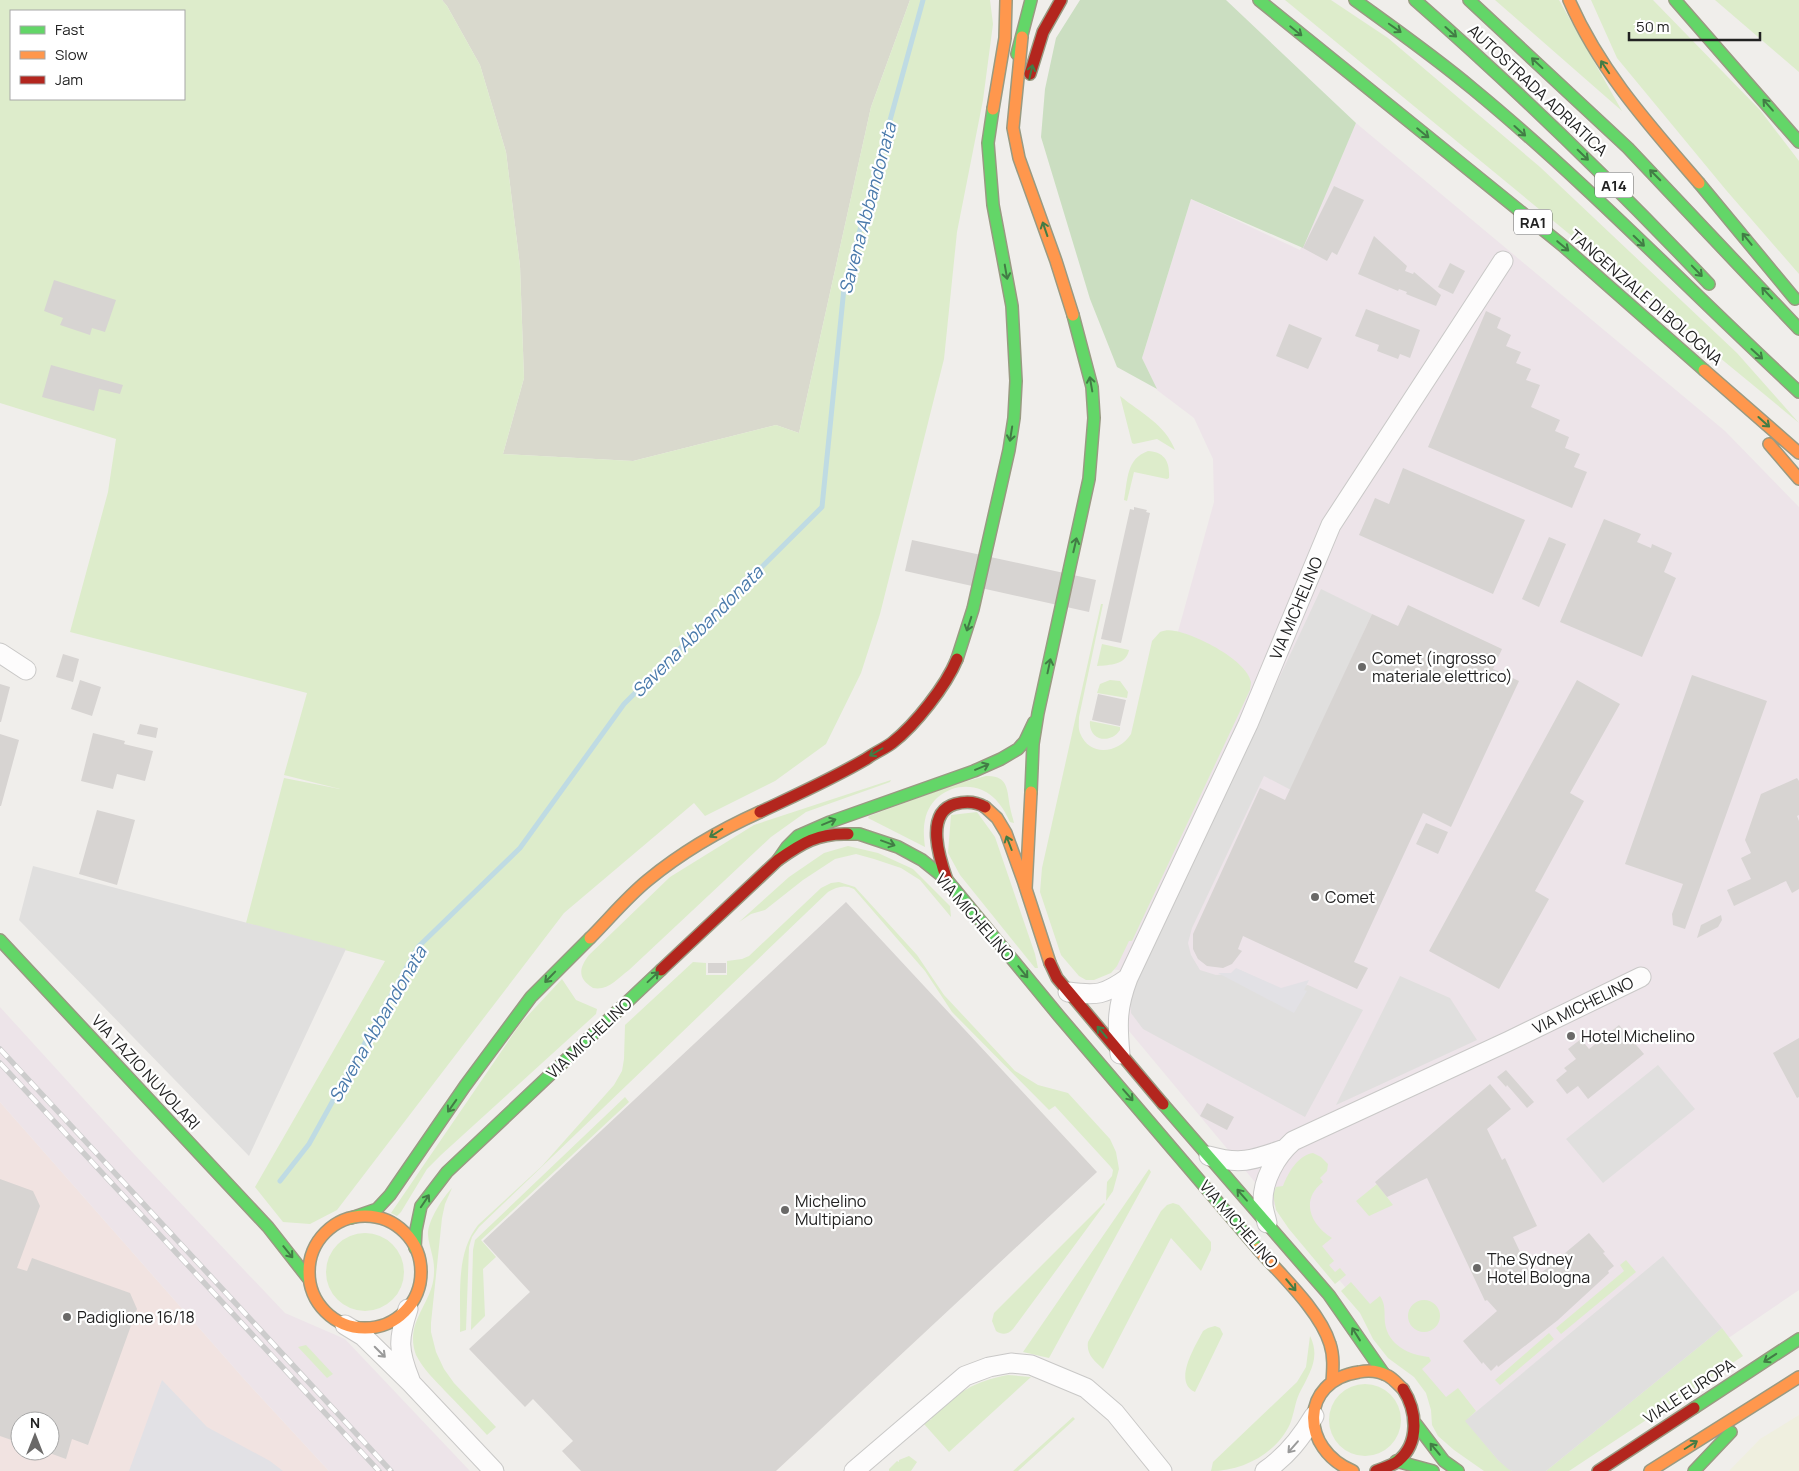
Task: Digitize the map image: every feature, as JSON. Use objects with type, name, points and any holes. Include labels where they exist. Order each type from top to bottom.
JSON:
[{"type":"main road","points":[[307,1236],[377,1209],[390,1195],[465,1086],[531,997],[647,881],[688,851],[727,827],[841,772],[892,743],[917,718],[952,670],[962,645],[982,577],[1014,418],[1016,381],[1012,306],[991,190],[988,143],[1004,38],[1006,0]]},
{"type":"main road","points":[[991,190],[1005,92],[1031,0]]},
{"type":"main road","points":[[1031,190],[1022,126],[1026,99],[1033,64],[1043,32],[1061,0]]},
{"type":"main road","name":"TANGENZIALE DI BOLOGNA","points":[[1258,0],[1562,245],[1658,327],[1799,453]]},
{"type":"main road","points":[[1355,0],[1406,36],[1480,95],[1619,221],[1737,336],[1799,392]]},
{"type":"main road","name":"AUTOSTRADA ADRIATICA","points":[[1415,0],[1513,88],[1606,176],[1717,292]]},
{"type":"main road","name":"AUTOSTRADA ADRIATICA","points":[[1469,0],[1628,148],[1723,246],[1799,329]]},
{"type":"main road","points":[[1569,0],[1586,38],[1619,87],[1799,304]]},
{"type":"main road","points":[[1675,0],[1799,142]]},
{"type":"main road","points":[[1022,37],[1013,128],[1018,158],[1031,190],[1082,345],[1092,387],[1094,418],[1089,479],[1033,744],[1031,825],[1026,889]]},
{"type":"main road","points":[[1658,327],[1783,459],[1799,479]]},
{"type":"main road","points":[[1769,348],[1799,383]]},
{"type":"main road","points":[[778,860],[786,847],[798,836],[830,822],[966,774],[1001,759],[1018,749],[1026,741],[1038,714]]},
{"type":"main road","name":"VIA MICHELINO","points":[[947,880],[938,856],[937,824],[949,806],[960,802],[974,801],[994,814],[1004,828],[1051,967],[1057,978],[1339,1308],[1366,1352],[1384,1374],[1401,1386],[1408,1394],[1415,1414],[1416,1424]]},
{"type":"main road","name":"VIA MICHELINO","points":[[415,1248],[416,1230],[421,1206],[446,1172],[778,860],[800,845],[818,837],[831,833],[859,834],[898,847],[922,860],[947,880],[1059,1016],[1311,1310],[1320,1322],[1333,1348],[1332,1382]]},
{"type":"main road","name":"VIA TAZIO NUVOLARI","points":[[0,940],[268,1227],[308,1278]]},
{"type":"main road","points":[[333,1226],[322,1235],[314,1248],[309,1262],[308,1278],[313,1295],[323,1311],[345,1325],[362,1328],[379,1327],[395,1320],[408,1308],[416,1295],[421,1279],[420,1263],[415,1248],[404,1232],[389,1221],[370,1216],[351,1218]]},
{"type":"main road","name":"VIA TAZIO NUVOLARI","points":[[268,1227],[288,1235]]},
{"type":"main road","name":"VIALE EUROPA","points":[[1598,1471],[1741,1376],[1799,1340]]},
{"type":"main road","points":[[1347,1470],[1330,1459],[1322,1451],[1314,1431],[1314,1416],[1318,1399],[1332,1382],[1341,1376],[1362,1370],[1384,1374]]},
{"type":"main road","points":[[1592,1471],[1741,1376]]},
{"type":"main road","points":[[1650,1471],[1799,1377]]},
{"type":"main road","points":[[1694,1471],[1766,1399]]},
{"type":"main road","points":[[1376,1471],[1396,1461],[1410,1445],[1416,1424]]},
{"type":"main road","points":[[1416,1424],[1444,1461],[1458,1471]]},
{"type":"main road","points":[[1396,1461],[1433,1471]]},
{"type":"street","name":"VIA MICHELINO","points":[[1120,1054],[1118,1010],[1120,996],[1248,724],[1331,526],[1503,260]]},
{"type":"street","points":[[0,653],[26,670]]},
{"type":"street","name":"VIA MICHELINO","points":[[1267,1223],[1263,1203],[1265,1184],[1282,1150],[1293,1141],[1641,977]]},
{"type":"street","points":[[1068,992],[1102,993],[1112,989],[1128,978]]},
{"type":"street","name":"VIA MICHELINO","points":[[1209,1156],[1227,1161],[1243,1162],[1282,1150]]},
{"type":"street","points":[[408,1308],[401,1328],[400,1347],[411,1383]]},
{"type":"street","points":[[345,1325],[364,1336],[494,1471]]},
{"type":"street","points":[[854,1471],[965,1376],[989,1367],[1011,1363],[1031,1365],[1086,1388],[1115,1414],[1162,1471]]},
{"type":"street","points":[[1265,1471],[1288,1453],[1302,1436],[1314,1416]]},
{"type":"shaded area","points":[[442,0],[910,0],[871,107],[799,433],[776,425],[633,461],[503,454],[524,378],[520,266],[506,152],[480,65]]},
{"type":"shaded area","points":[[1356,123],[1725,431],[1799,507],[1799,1290],[1665,1381],[1546,1471],[1491,1471],[1399,1349],[1275,1206],[1129,1031],[1119,970],[1092,968],[1105,780],[1154,718],[1214,502],[1213,459],[1194,418],[1157,390],[1142,358],[1191,199],[1300,250]]},
{"type":"shaded area","points":[[1321,589],[1372,614],[1291,790],[1264,776],[1192,928],[1188,943],[1191,955],[1200,970],[1216,975],[1229,974],[1240,970],[1280,990],[1308,985],[1363,1010],[1305,1117],[1143,1029],[1131,1013],[1130,994]]},
{"type":"shaded area","points":[[33,866],[346,949],[249,1156],[19,920]]},
{"type":"shaded area","points":[[1236,968],[1281,988],[1309,980],[1304,990],[1307,991],[1294,1013],[1218,973],[1231,973]]},
{"type":"shaded area","points":[[1400,976],[1450,998],[1477,1040],[1336,1105]]},
{"type":"shaded area","points":[[0,1007],[133,1153],[285,1313],[345,1339],[470,1471],[329,1471],[245,1380],[0,1102]]},
{"type":"shaded area","points":[[1658,1065],[1695,1109],[1603,1183],[1566,1139]]},
{"type":"shaded area","points":[[0,1102],[245,1380],[329,1471],[0,1471]]},
{"type":"shaded area","points":[[1663,1256],[1722,1328],[1546,1471],[1512,1471],[1508,1469],[1465,1421]]},
{"type":"shaded area","points":[[162,1380],[207,1427],[270,1461],[283,1471],[129,1471]]},
{"type":"green space","points":[[0,0],[442,0],[480,65],[506,152],[520,266],[524,378],[503,454],[633,461],[776,425],[799,433],[871,107],[910,0],[990,0],[993,24],[983,100],[957,232],[944,359],[880,614],[861,673],[826,744],[775,781],[705,816],[694,803],[564,913],[337,1210],[310,1224],[283,1222],[255,1187],[385,961],[246,923],[284,778],[340,789],[284,775],[307,693],[70,632],[108,492],[116,439],[0,403]]},
{"type":"green space","points":[[1080,0],[1226,0],[1356,123],[1303,248],[1191,199],[1142,358],[1157,389],[1117,367],[1090,299],[1041,137],[1045,89],[1056,38]]},
{"type":"green space","points":[[1285,0],[1331,0],[1388,38],[1540,167],[1737,353],[1799,423]]},
{"type":"green space","points":[[1495,0],[1559,0],[1622,111]]},
{"type":"green space","points":[[1591,0],[1653,0],[1760,110],[1799,161],[1799,274],[1726,190],[1617,58]]},
{"type":"green space","points":[[1715,0],[1799,0],[1799,72]]},
{"type":"green space","points":[[1120,396],[1159,426],[1171,441],[1175,450],[1157,439],[1132,443]]},
{"type":"green space","points":[[1148,451],[1159,453],[1165,459],[1169,467],[1169,478],[1134,472],[1127,501],[1124,500],[1132,464]]},
{"type":"green space","points":[[1101,604],[1103,604],[1079,717],[1080,733],[1090,746],[1097,749],[1112,749],[1126,740],[1131,734],[1152,641],[1160,632],[1169,630],[1184,633],[1219,649],[1240,665],[1251,683],[1250,690],[1132,941],[1129,941],[1117,966],[1111,973],[1094,980],[1086,980],[1079,976],[1061,955],[1040,892],[1042,868]]},
{"type":"green space","points":[[1102,644],[1129,650],[1125,659],[1117,663],[1097,666]]},
{"type":"green space","points":[[1110,680],[1120,681],[1128,692],[1127,698],[1097,693],[1100,684]]},
{"type":"green space","points":[[1090,721],[1120,727],[1120,730],[1111,738],[1100,738],[1092,733]]},
{"type":"green space","points":[[986,776],[999,778],[1006,785],[1014,823],[1010,822],[995,799],[982,790],[973,787],[955,788],[939,796],[933,803],[924,823],[925,847],[868,818],[869,816],[956,784]]},
{"type":"green space","points":[[891,780],[890,782],[806,812],[771,837],[629,970],[608,986],[593,988],[582,977],[583,964],[589,955],[670,877],[754,825]]},
{"type":"green space","points":[[977,812],[995,837],[1035,954],[1038,968],[1035,968],[960,875],[948,853],[951,815]]},
{"type":"green space","points":[[848,846],[878,853],[913,869],[950,906],[951,917],[920,880],[901,868],[856,854],[835,859],[803,880],[765,910],[751,914],[739,922],[789,877],[824,853]]},
{"type":"green space","points":[[839,882],[855,887],[917,955],[944,995],[1015,1071],[1038,1085],[1068,1093],[1110,1139],[1116,1152],[1119,1169],[1113,1191],[1106,1201],[1107,1182],[1112,1176],[1113,1170],[1110,1166],[1055,1106],[1049,1110],[952,1012],[925,971],[854,889],[841,887],[828,892],[479,1227],[472,1237],[469,1247],[466,1330],[460,1332],[462,1262],[471,1236],[478,1225],[542,1166],[614,1085],[622,1071],[625,1025],[693,962],[706,963],[706,975],[727,975],[727,961],[749,956],[821,888],[831,883]]},
{"type":"green space","points":[[562,979],[576,1000],[597,1009],[596,1014],[441,1155],[427,1169],[401,1212],[397,1216],[391,1213],[520,1024]]},
{"type":"green space","points":[[625,1097],[629,1102],[481,1240],[496,1257],[483,1269],[485,1316],[471,1330],[473,1250],[475,1240]]},
{"type":"green space","points":[[1313,1153],[1321,1157],[1328,1164],[1327,1171],[1320,1178],[1323,1182],[1316,1189],[1310,1204],[1313,1219],[1332,1238],[1322,1246],[1334,1261],[1329,1265],[1335,1272],[1340,1268],[1346,1275],[1335,1284],[1289,1229],[1276,1210],[1273,1195],[1276,1187],[1283,1186],[1298,1161]]},
{"type":"green space","points":[[1149,1169],[1151,1172],[1049,1358],[1023,1352]]},
{"type":"green space","points":[[1377,1184],[1393,1205],[1369,1216],[1356,1201]]},
{"type":"green space","points":[[452,1188],[445,1204],[442,1218],[431,1332],[436,1352],[444,1369],[454,1383],[496,1427],[487,1435],[426,1370],[416,1355],[414,1346],[414,1329],[432,1287],[434,1272],[428,1230],[436,1210]]},
{"type":"green space","points":[[1104,1203],[1013,1329],[1004,1334],[996,1331],[992,1321],[994,1313]]},
{"type":"green space","points":[[1173,1203],[1179,1205],[1211,1242],[1211,1250],[1201,1271],[1171,1238],[1103,1369],[1088,1351],[1088,1342],[1161,1211],[1167,1205]]},
{"type":"green space","points":[[365,1233],[380,1236],[392,1245],[401,1257],[404,1272],[401,1287],[392,1299],[380,1308],[365,1311],[350,1308],[338,1299],[329,1287],[326,1272],[329,1257],[338,1245],[350,1236]]},
{"type":"green space","points":[[1626,1260],[1636,1272],[1561,1334],[1556,1328],[1624,1271],[1620,1265]]},
{"type":"green space","points":[[1351,1282],[1370,1304],[1380,1296],[1384,1306],[1385,1323],[1390,1337],[1401,1348],[1414,1354],[1429,1357],[1431,1361],[1422,1369],[1446,1397],[1458,1388],[1476,1411],[1466,1421],[1498,1460],[1512,1471],[1484,1471],[1438,1436],[1432,1425],[1431,1410],[1426,1393],[1414,1377],[1388,1358],[1373,1339],[1360,1313],[1341,1291]]},
{"type":"green space","points":[[1424,1300],[1430,1301],[1435,1305],[1439,1310],[1439,1322],[1435,1327],[1430,1331],[1424,1332],[1418,1331],[1413,1327],[1409,1322],[1408,1316],[1409,1310],[1413,1305],[1418,1301]]},
{"type":"green space","points":[[1215,1326],[1220,1328],[1223,1334],[1195,1392],[1188,1387],[1186,1380],[1188,1363],[1203,1331]]},
{"type":"green space","points":[[1722,1328],[1743,1356],[1569,1471],[1546,1471]]},
{"type":"green space","points":[[1549,1333],[1554,1339],[1500,1385],[1495,1380]]},
{"type":"green space","points":[[1310,1336],[1313,1344],[1314,1359],[1310,1373],[1298,1397],[1290,1424],[1284,1435],[1257,1459],[1234,1468],[1211,1471],[1213,1462],[1297,1382],[1306,1367]]},
{"type":"green space","points":[[306,1345],[333,1374],[327,1378],[298,1347]]},
{"type":"green space","points":[[1008,1375],[1031,1377],[949,1452],[924,1424],[929,1419],[931,1420],[932,1416],[958,1394],[985,1381]]},
{"type":"green space","points":[[1365,1384],[1385,1390],[1395,1400],[1401,1420],[1395,1440],[1385,1450],[1365,1456],[1345,1450],[1335,1440],[1329,1420],[1335,1400],[1345,1390]]},
{"type":"green space","points":[[1799,1415],[1799,1471],[1729,1471],[1760,1439]]},
{"type":"green space","points":[[1073,1417],[1075,1419],[1018,1471],[1013,1471]]},
{"type":"green space","points":[[909,1456],[917,1462],[911,1471],[889,1471],[897,1461],[899,1462],[899,1460]]},
{"type":"building","points":[[1334,186],[1364,200],[1337,255],[1332,252],[1327,261],[1303,248]]},
{"type":"building","points":[[1374,236],[1407,266],[1405,271],[1413,274],[1414,272],[1441,295],[1436,306],[1406,294],[1407,292],[1399,289],[1398,291],[1358,274]]},
{"type":"building","points":[[1450,263],[1465,271],[1453,294],[1438,287]]},
{"type":"building","points":[[54,280],[116,300],[105,332],[92,328],[90,335],[60,325],[63,318],[44,311]]},
{"type":"building","points":[[1366,309],[1420,330],[1410,358],[1400,354],[1398,359],[1377,351],[1379,345],[1355,336]]},
{"type":"building","points":[[1486,311],[1501,318],[1497,328],[1511,335],[1506,346],[1521,352],[1516,363],[1531,369],[1526,380],[1540,385],[1531,407],[1560,420],[1555,431],[1569,437],[1565,448],[1580,454],[1574,467],[1587,472],[1572,508],[1428,447]]},
{"type":"building","points":[[1289,324],[1322,338],[1308,369],[1276,356]]},
{"type":"building","points":[[51,365],[123,385],[120,394],[99,389],[94,411],[42,397]]},
{"type":"building","points":[[1403,468],[1525,520],[1493,594],[1359,535],[1375,498],[1389,504]]},
{"type":"building","points":[[1134,507],[1147,510],[1146,512],[1150,513],[1121,643],[1101,639],[1130,509],[1134,510]]},
{"type":"building","points":[[1604,519],[1641,534],[1637,542],[1651,548],[1652,544],[1672,553],[1664,572],[1676,578],[1642,657],[1560,622]]},
{"type":"building","points":[[1549,537],[1566,544],[1539,607],[1522,599]]},
{"type":"building","points":[[912,540],[1096,580],[1089,612],[905,571]]},
{"type":"building","points":[[1408,605],[1502,649],[1493,669],[1519,681],[1451,827],[1423,813],[1354,962],[1368,968],[1357,989],[1243,936],[1238,949],[1242,951],[1232,964],[1223,968],[1207,966],[1198,959],[1193,949],[1193,934],[1260,788],[1285,800],[1372,614],[1398,626]]},
{"type":"building","points":[[63,654],[79,659],[73,682],[56,677]]},
{"type":"building","points":[[1692,675],[1767,701],[1685,929],[1673,925],[1672,914],[1683,884],[1625,864]]},
{"type":"building","points":[[80,680],[101,687],[92,716],[71,709]]},
{"type":"building","points":[[1577,680],[1620,704],[1570,793],[1584,801],[1535,891],[1549,899],[1499,989],[1429,951]]},
{"type":"building","points":[[0,684],[10,687],[1,722],[0,722]]},
{"type":"building","points":[[1098,694],[1126,700],[1120,726],[1092,720]]},
{"type":"building","points":[[140,724],[158,728],[156,738],[137,734]]},
{"type":"building","points":[[93,733],[125,741],[124,744],[153,751],[145,781],[117,774],[113,789],[81,781]]},
{"type":"building","points":[[0,734],[19,740],[1,806],[0,806]]},
{"type":"building","points":[[1797,778],[1799,781],[1799,815],[1797,816],[1799,821],[1799,889],[1792,893],[1786,881],[1734,906],[1727,890],[1751,879],[1741,858],[1751,853],[1745,840],[1761,794]]},
{"type":"building","points":[[97,810],[135,820],[117,885],[79,874]]},
{"type":"building","points":[[1426,823],[1448,832],[1438,854],[1416,844]]},
{"type":"building","name":"Michelino Multipiano","points":[[846,902],[1097,1172],[776,1471],[581,1471],[562,1451],[573,1441],[533,1399],[525,1407],[469,1349],[530,1292],[483,1241]]},
{"type":"building","points":[[1721,915],[1722,920],[1718,927],[1697,938],[1701,925]]},
{"type":"building","points":[[708,963],[726,963],[726,973],[708,973]]},
{"type":"building","points":[[1619,1025],[1644,1054],[1588,1099],[1578,1086],[1567,1094],[1556,1080],[1567,1071],[1564,1068],[1576,1059],[1568,1049],[1581,1039],[1589,1049]]},
{"type":"building","points":[[1799,1038],[1799,1097],[1797,1098],[1773,1053]]},
{"type":"building","points":[[1506,1070],[1534,1102],[1527,1108],[1507,1085],[1506,1087],[1497,1077]]},
{"type":"building","points":[[1490,1084],[1511,1109],[1487,1129],[1502,1160],[1505,1158],[1537,1226],[1513,1237],[1532,1277],[1534,1279],[1589,1233],[1614,1266],[1608,1271],[1609,1273],[1558,1320],[1491,1371],[1483,1362],[1482,1364],[1463,1341],[1497,1311],[1487,1300],[1485,1301],[1427,1178],[1387,1197],[1375,1182]]},
{"type":"building","points":[[1207,1103],[1234,1117],[1227,1130],[1200,1116]]},
{"type":"building","name":"Padiglione 16/18","points":[[0,1179],[33,1191],[40,1206],[17,1268],[27,1271],[32,1258],[130,1293],[137,1309],[88,1445],[72,1439],[66,1459],[60,1457],[60,1411],[10,1411],[10,1440],[0,1436]]},
{"type":"waterway","name":"Savena Abbandonata","points":[[280,1181],[309,1144],[418,947],[520,848],[624,704],[822,507],[844,288],[923,0]]},
{"type":"railway","points":[[0,1049],[391,1471]]},
{"type":"railway","points":[[0,1063],[379,1471]]},
{"type":"traffic: fast","points":[[1017,54],[1031,0]]},
{"type":"traffic: fast","points":[[1259,0],[1562,245],[1704,370]]},
{"type":"traffic: fast","points":[[1355,0],[1415,43],[1473,89],[1557,162],[1799,392]]},
{"type":"traffic: fast","points":[[1415,0],[1491,68],[1565,139],[1709,284]]},
{"type":"traffic: fast","points":[[1469,0],[1628,148],[1799,329]]},
{"type":"traffic: fast","points":[[1675,0],[1799,142]]},
{"type":"traffic: fast","points":[[957,659],[973,609],[1009,450],[1014,418],[1016,381],[1012,306],[993,205],[988,143],[993,109]]},
{"type":"traffic: fast","points":[[1699,183],[1795,299]]},
{"type":"traffic: fast","points":[[1031,792],[1033,744],[1038,713],[1089,479],[1094,418],[1092,387],[1073,315]]},
{"type":"traffic: fast","points":[[778,860],[798,836],[830,822],[974,771],[1001,759],[1018,749],[1025,741],[1034,722]]},
{"type":"traffic: fast","points":[[848,834],[859,834],[898,847],[922,860],[947,880],[1059,1016],[1258,1249]]},
{"type":"traffic: fast","points":[[351,1218],[377,1209],[390,1195],[465,1086],[531,997],[590,938]]},
{"type":"traffic: fast","points":[[0,940],[268,1227],[308,1278]]},
{"type":"traffic: fast","points":[[415,1248],[416,1230],[421,1206],[447,1172],[661,970]]},
{"type":"traffic: fast","points":[[1163,1104],[1329,1295],[1384,1374]]},
{"type":"traffic: fast","points":[[1694,1408],[1799,1339]]},
{"type":"traffic: fast","points":[[1416,1424],[1444,1461],[1458,1471]]},
{"type":"traffic: fast","points":[[1694,1471],[1731,1432]]},
{"type":"traffic: fast","points":[[1396,1461],[1433,1471]]},
{"type":"traffic: slow","points":[[993,109],[1005,38],[1006,0]]},
{"type":"traffic: slow","points":[[1569,0],[1581,26],[1611,74],[1644,118],[1699,183]]},
{"type":"traffic: slow","points":[[1022,37],[1013,128],[1019,158],[1073,315]]},
{"type":"traffic: slow","points":[[1704,370],[1799,453]]},
{"type":"traffic: slow","points":[[1769,444],[1799,479]]},
{"type":"traffic: slow","points":[[1026,889],[1031,792]]},
{"type":"traffic: slow","points":[[985,807],[997,818],[1006,833],[1050,963]]},
{"type":"traffic: slow","points":[[590,938],[648,880],[674,860],[730,826],[760,812]]},
{"type":"traffic: slow","points":[[365,1216],[386,1220],[405,1232],[417,1251],[421,1272],[417,1293],[405,1312],[386,1324],[365,1328],[344,1324],[325,1312],[313,1293],[309,1272],[313,1251],[325,1232],[344,1220],[365,1216]]},
{"type":"traffic: slow","points":[[1258,1249],[1299,1294],[1318,1319],[1330,1344],[1333,1367],[1332,1382]]},
{"type":"traffic: slow","points":[[1353,1471],[1336,1461],[1323,1448],[1316,1432],[1314,1417],[1317,1401],[1325,1388],[1339,1378],[1363,1371],[1385,1374],[1403,1389]]},
{"type":"traffic: slow","points":[[1650,1471],[1799,1377]]},
{"type":"traffic: jam","points":[[1030,74],[1043,32],[1061,0]]},
{"type":"traffic: jam","points":[[760,812],[814,787],[892,743],[929,704],[952,670],[957,659]]},
{"type":"traffic: jam","points":[[947,880],[938,850],[937,827],[940,817],[945,809],[959,803],[974,803],[985,807]]},
{"type":"traffic: jam","points":[[661,970],[778,860],[819,837],[848,834]]},
{"type":"traffic: jam","points":[[1050,963],[1057,978],[1163,1104]]},
{"type":"traffic: jam","points":[[1376,1471],[1398,1461],[1405,1454],[1413,1436],[1414,1426],[1411,1407],[1403,1389]]},
{"type":"traffic: jam","points":[[1598,1471],[1694,1408]]},
{"type":"place","name":"Comet (ingrosso materiale elettrico)","points":[[1362,667]]},
{"type":"place","name":"Comet","points":[[1315,897]]},
{"type":"place","name":"Hotel Michelino","points":[[1571,1036]]},
{"type":"place","name":"Michelino Multipiano","points":[[785,1210]]},
{"type":"place","name":"The Sydney Hotel Bologna","points":[[1477,1268]]},
{"type":"place","name":"Padiglione 16/18","points":[[67,1317]]}]
